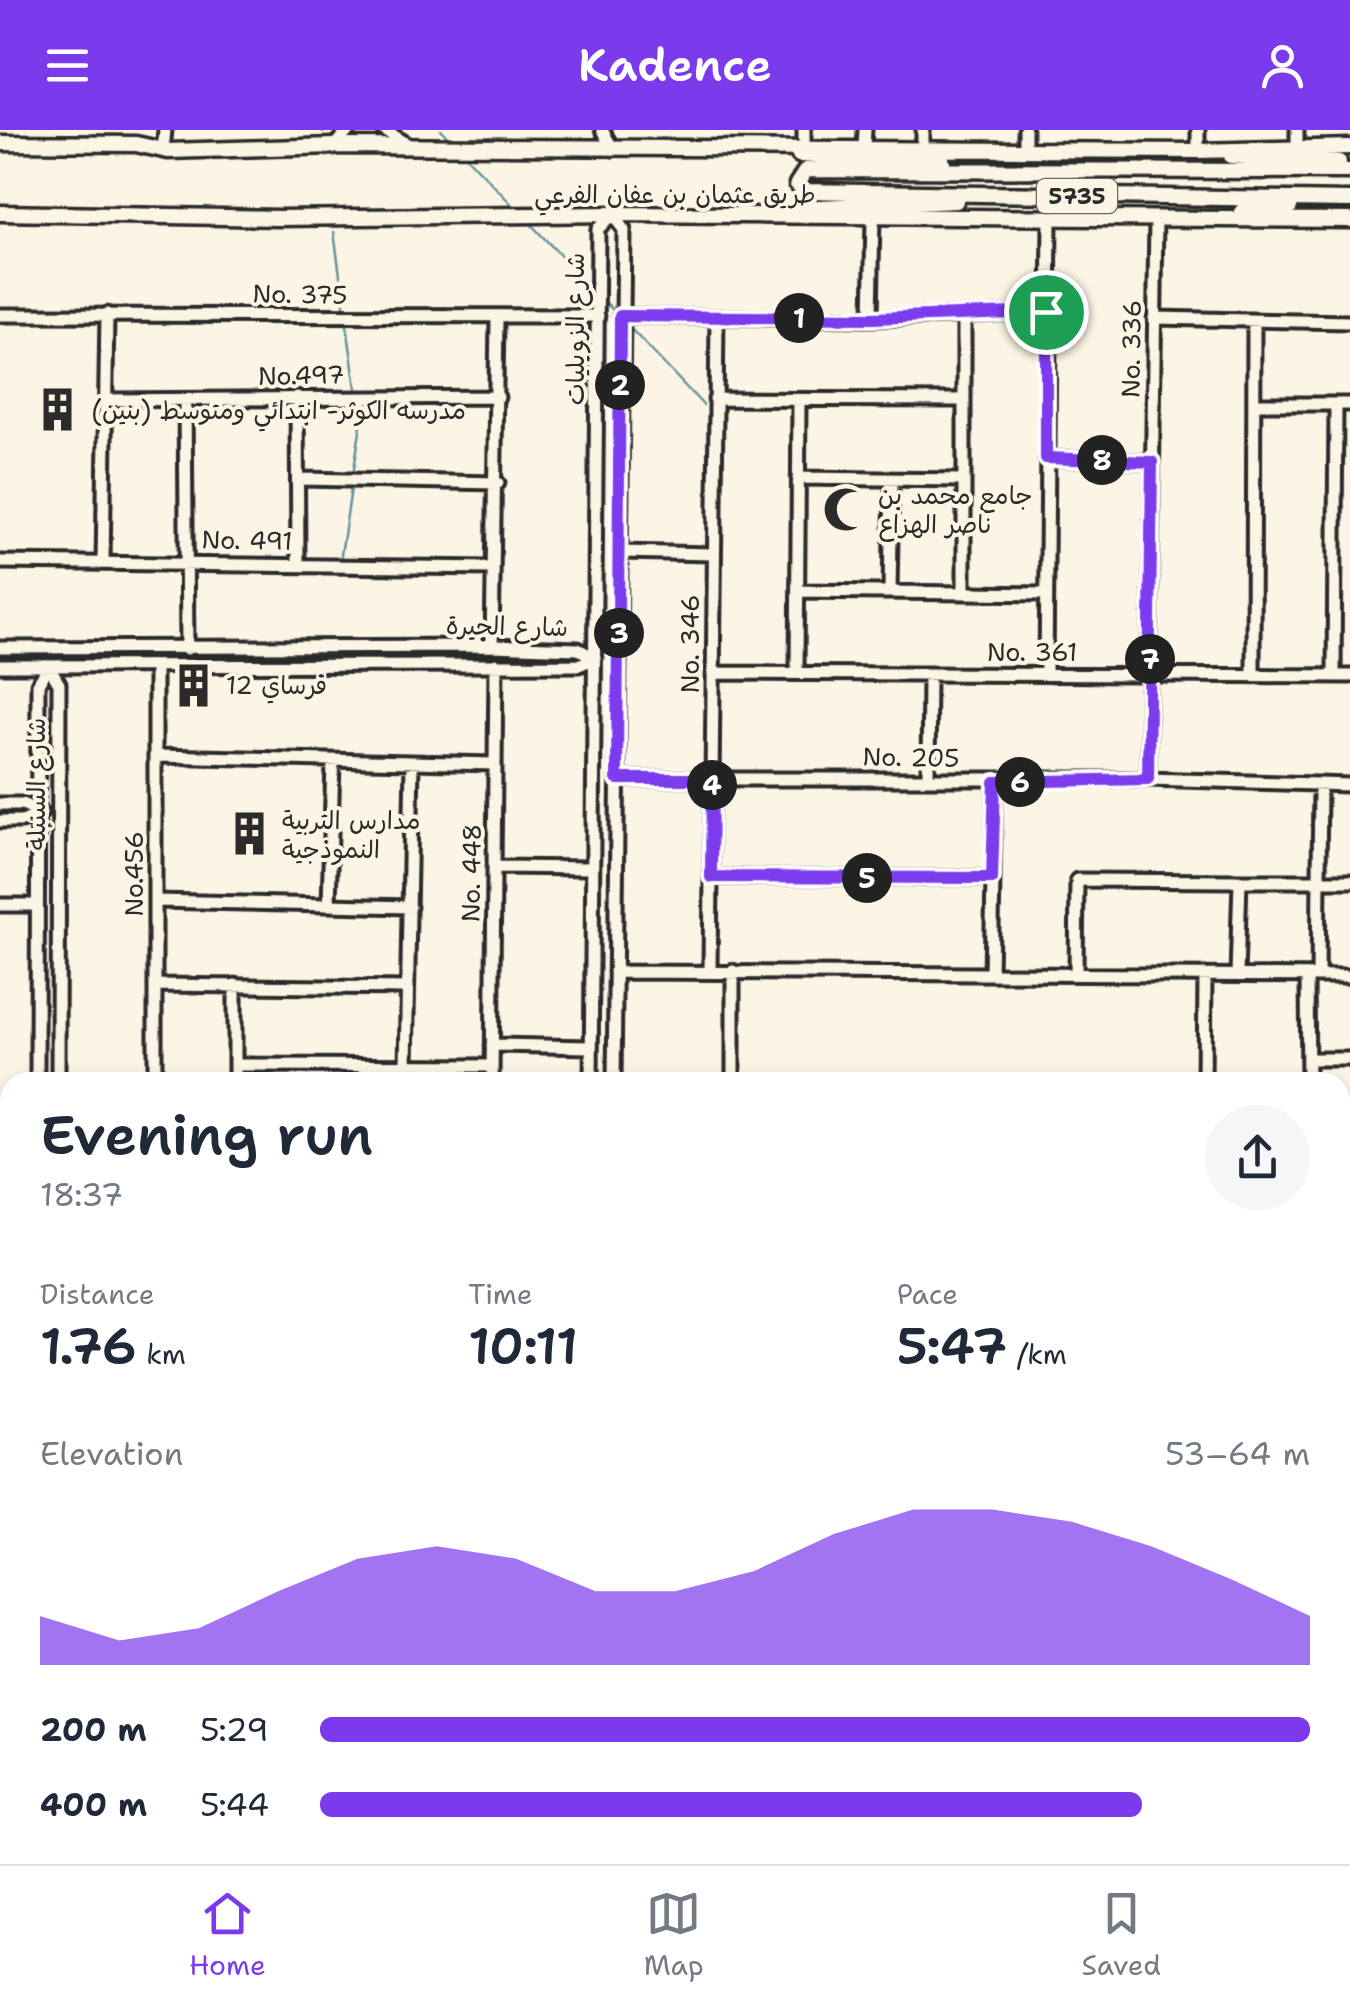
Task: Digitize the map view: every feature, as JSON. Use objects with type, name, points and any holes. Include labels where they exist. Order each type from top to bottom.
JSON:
[{"type":"main road","name":"طريق عثمان بن عفان الفرعي","points":[[0,142],[116,137],[163,150],[334,146],[613,149],[804,138],[864,146],[1198,151],[1350,148]]},
{"type":"main road","points":[[706,146],[1063,173]]},
{"type":"main road","points":[[1198,151],[1256,160],[1350,162]]},
{"type":"main road","name":"5735","points":[[1350,171],[806,170],[798,181],[804,191],[1350,201]]},
{"type":"main road","points":[[688,217],[765,208],[927,205],[1008,194]]},
{"type":"main road","points":[[1156,219],[1350,201]]},
{"type":"main road","name":"طريق عثمان بن عفان الفرعي","points":[[0,213],[261,218],[612,214],[1350,220]]},
{"type":"street","points":[[163,150],[164,130]]},
{"type":"street","points":[[334,146],[348,130]]},
{"type":"street","points":[[384,130],[412,147]]},
{"type":"street","points":[[602,130],[613,149]]},
{"type":"street","points":[[613,149],[616,130]]},
{"type":"street","points":[[864,130],[864,146]]},
{"type":"street","points":[[923,147],[924,130]]},
{"type":"street","points":[[1025,130],[1025,147]]},
{"type":"street","points":[[1198,130],[1198,151]]},
{"type":"street","points":[[1297,130],[1297,148]]},
{"type":"street","name":"شارع الزويليات","points":[[591,1072],[598,229],[612,214],[624,230],[614,1072]]},
{"type":"street","points":[[872,318],[873,217]]},
{"type":"street","points":[[1046,674],[1046,312],[1050,219]]},
{"type":"street","name":"No. 336","points":[[1148,779],[1156,219]]},
{"type":"street","points":[[620,316],[964,318],[1046,312]]},
{"type":"street","points":[[103,563],[108,314]]},
{"type":"street","name":"No. 375","points":[[0,315],[497,319],[598,316]]},
{"type":"street","name":"No. 346","points":[[710,970],[717,317]]},
{"type":"street","points":[[964,318],[964,592]]},
{"type":"street","points":[[1154,318],[1254,324],[1350,322]]},
{"type":"street","points":[[492,646],[498,483],[497,319]]},
{"type":"street","points":[[1253,676],[1254,324]]},
{"type":"street","points":[[297,397],[301,479],[298,564]]},
{"type":"street","name":"No.497","points":[[105,400],[498,397]]},
{"type":"street","points":[[715,399],[962,400]]},
{"type":"street","points":[[185,400],[182,544],[190,562],[187,649]]},
{"type":"street","points":[[797,673],[799,401]]},
{"type":"street","points":[[1255,404],[1343,404],[1343,505],[1334,676]]},
{"type":"street","points":[[1046,458],[1152,462]]},
{"type":"street","points":[[798,478],[964,480]]},
{"type":"street","points":[[301,479],[498,483]]},
{"type":"street","points":[[890,592],[892,480]]},
{"type":"street","points":[[620,552],[713,554]]},
{"type":"street","name":"No. 491","points":[[0,562],[493,568]]},
{"type":"street","points":[[799,591],[1046,594]]},
{"type":"street","name":"شارع الجيرة","points":[[0,648],[492,646],[578,650],[594,658]]},
{"type":"street","name":"شارع الجيرة","points":[[0,666],[579,665],[594,658]]},
{"type":"street","name":"No. 448","points":[[492,1072],[496,664]]},
{"type":"street","name":"No.456","points":[[154,666],[155,1072]]},
{"type":"street","name":"شارع السنبلة","points":[[37,1072],[41,813],[38,684],[49,667],[59,684],[58,1072]]},
{"type":"street","name":"No. 361","points":[[714,673],[1350,676]]},
{"type":"street","points":[[928,779],[929,675]]},
{"type":"street","points":[[156,756],[495,764]]},
{"type":"street","points":[[329,904],[332,762]]},
{"type":"street","points":[[406,1066],[412,762]]},
{"type":"street","name":"No. 205","points":[[617,779],[1148,779],[1350,784]]},
{"type":"street","points":[[991,974],[995,782]]},
{"type":"street","points":[[1308,1072],[1320,880],[1320,784]]},
{"type":"street","points":[[0,804],[23,804],[41,813]]},
{"type":"street","points":[[0,821],[22,821],[41,813]]},
{"type":"street","points":[[494,867],[592,868]]},
{"type":"street","points":[[711,877],[992,878]]},
{"type":"street","points":[[1076,974],[1077,880],[1350,881]]},
{"type":"street","points":[[1237,976],[1240,881]]},
{"type":"street","points":[[156,901],[410,907]]},
{"type":"street","points":[[0,905],[37,905]]},
{"type":"street","points":[[733,970],[733,1072]]},
{"type":"street","points":[[615,972],[1350,976]]},
{"type":"street","points":[[1204,1072],[1205,975]]},
{"type":"street","points":[[156,985],[407,988]]},
{"type":"street","points":[[235,985],[236,1072]]},
{"type":"street","points":[[492,1045],[591,1047]]},
{"type":"street","points":[[1308,1059],[1350,1059]]},
{"type":"street","points":[[236,1065],[492,1066]]},
{"type":"waterway","points":[[441,130],[451,141]]},
{"type":"waterway","points":[[464,154],[517,210]]},
{"type":"waterway","points":[[528,221],[591,288]]},
{"type":"waterway","points":[[334,232],[345,311]]},
{"type":"waterway","points":[[604,301],[616,313]]},
{"type":"waterway","points":[[346,319],[357,395]]},
{"type":"waterway","points":[[628,326],[703,405]]},
{"type":"waterway","points":[[353,475],[361,425],[358,403]]},
{"type":"waterway","points":[[341,555],[352,482]]},
{"type":"place","name":"مدرسه الكوثر- ابتدائي ومتوسط (بنين)","points":[[58,410]]},
{"type":"place","name":"جامع محمد بن ناصر الهزاع","points":[[845,509]]},
{"type":"place","name":"فرساي 12","points":[[193,685]]},
{"type":"place","name":"مدارس التربية النموذجية","points":[[249,834]]},
{"type":"route","points":[[1046,312],[1046,458],[1152,462],[1148,779],[995,782],[992,878],[711,877],[712,779],[617,779],[620,316],[964,318],[1046,312]]}]
